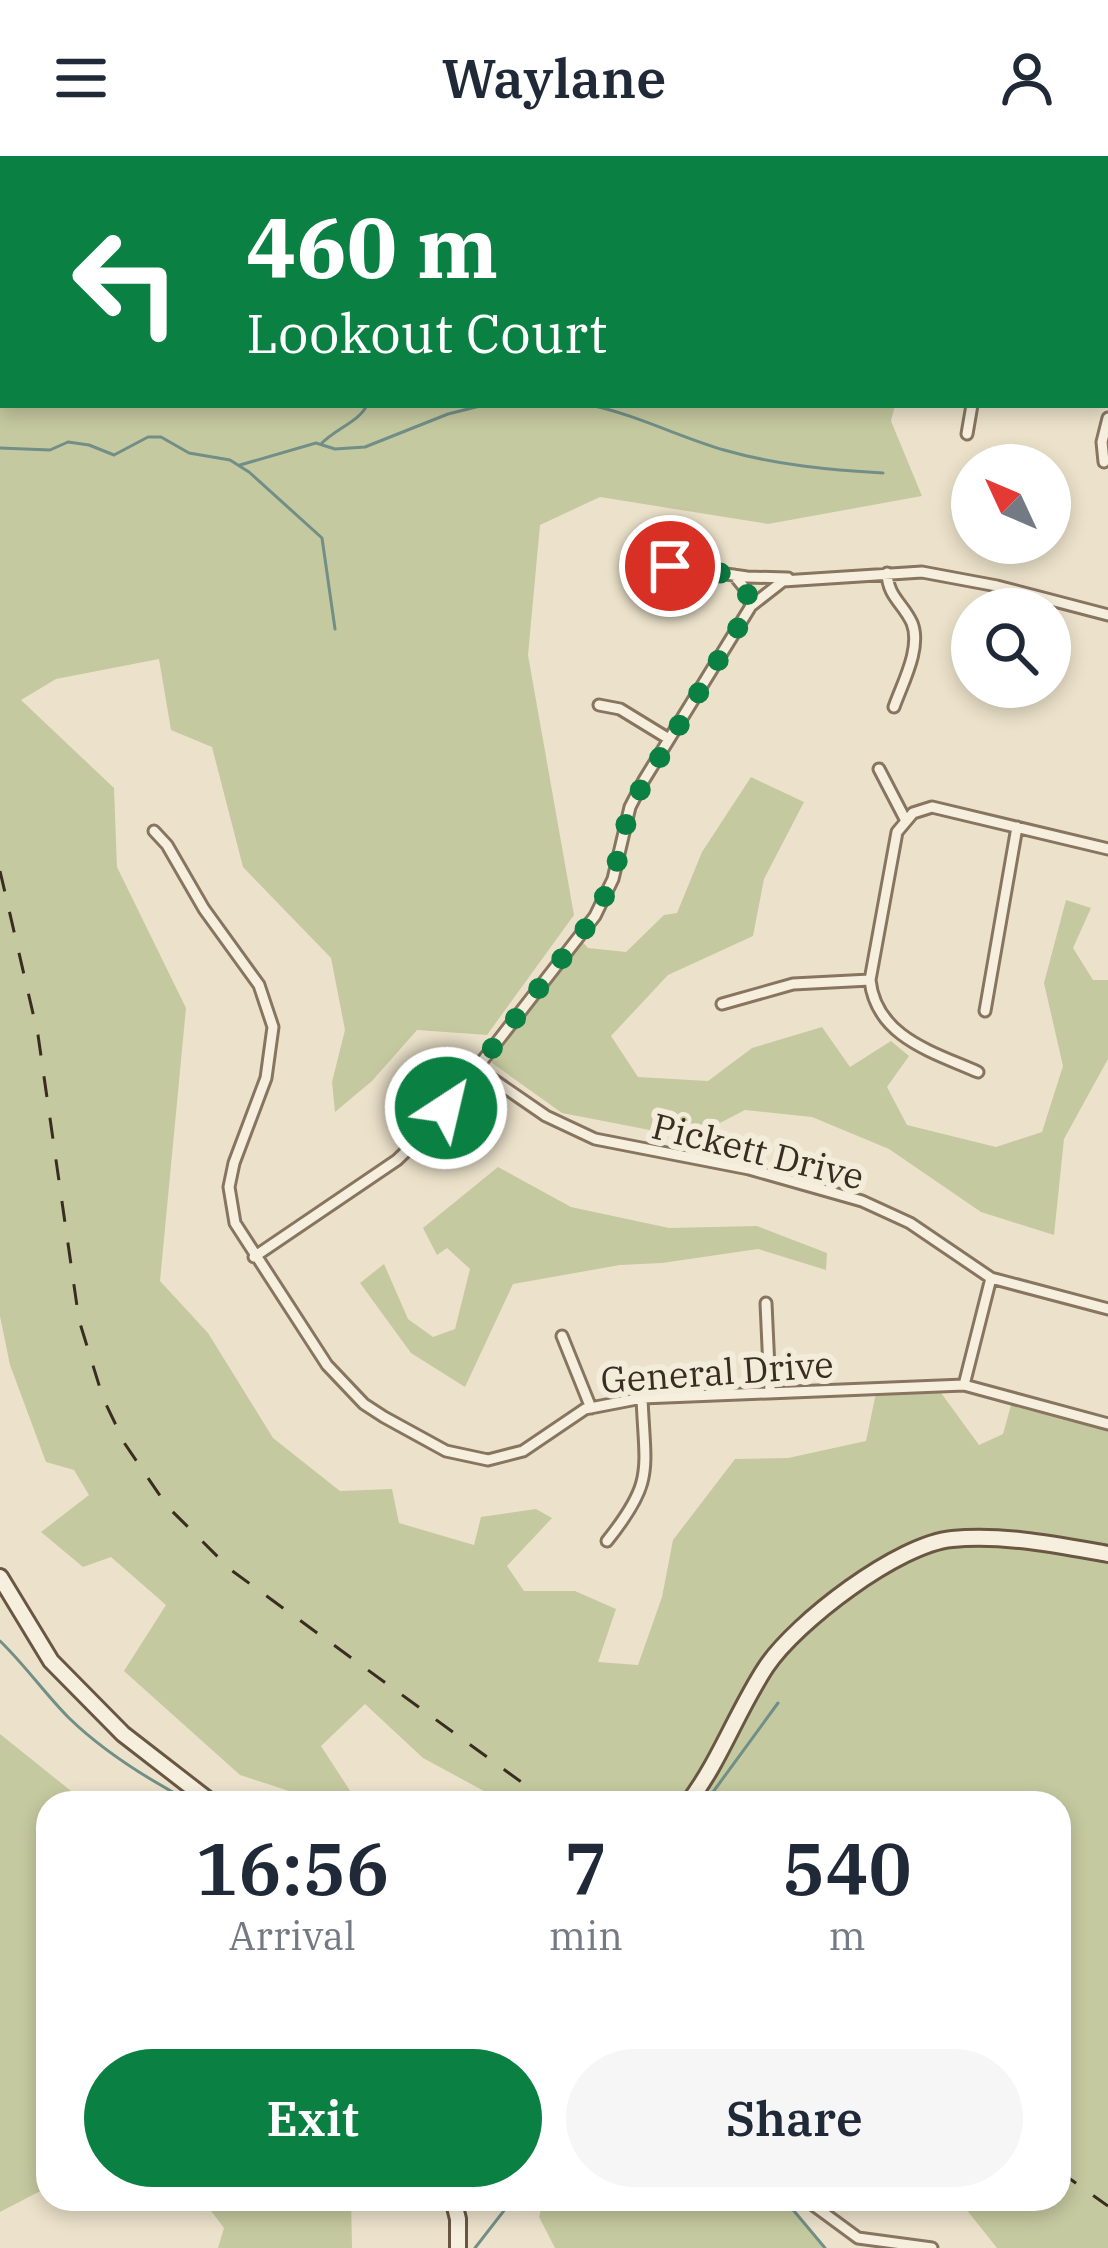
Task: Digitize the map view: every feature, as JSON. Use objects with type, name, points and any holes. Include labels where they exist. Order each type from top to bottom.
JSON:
[{"type":"street","points":[[967,434],[972,408]]},
{"type":"street","points":[[1103,462],[1108,418]]},
{"type":"street","points":[[627,560],[794,578],[949,575],[1108,615]]},
{"type":"street","points":[[887,573],[890,594],[915,633],[894,707]]},
{"type":"street","points":[[734,575],[751,606]]},
{"type":"street","points":[[254,1257],[397,1160],[431,1126],[602,904],[613,879],[630,807],[751,606],[767,590],[794,578]]},
{"type":"street","points":[[599,705],[620,709],[669,739]]},
{"type":"street","points":[[879,769],[905,819]]},
{"type":"street","points":[[978,1072],[897,1033],[878,1011],[870,980],[897,832],[905,819],[932,807],[1108,850]]},
{"type":"street","points":[[985,1011],[1017,826]]},
{"type":"street","name":"General Drive","points":[[154,831],[268,1005],[273,1051],[233,1162],[229,1187],[235,1222],[340,1382],[364,1404],[446,1451],[488,1460],[513,1455],[591,1408],[642,1398],[964,1385],[1108,1424]]},
{"type":"street","points":[[722,1004],[793,985],[870,980]]},
{"type":"street","name":"Pickett Drive","points":[[475,1066],[570,1129],[627,1147],[749,1168],[862,1202],[910,1223],[992,1278],[1108,1309]]},
{"type":"street","points":[[964,1385],[992,1278]]},
{"type":"street","points":[[766,1303],[770,1391]]},
{"type":"street","points":[[562,1336],[591,1408]]},
{"type":"street","points":[[607,1541],[637,1501],[644,1482],[642,1398]]},
{"type":"street","points":[[695,1791],[765,1668],[782,1647],[820,1609],[914,1551],[934,1542],[980,1538],[1108,1554]]},
{"type":"street","points":[[0,1577],[51,1660],[141,1750],[196,1791]]},
{"type":"street","points":[[456,2211],[458,2248]]},
{"type":"street","points":[[819,2211],[860,2239],[932,2248]]},
{"type":"green space","points":[[0,408],[894,408],[891,421],[922,496],[768,524],[600,497],[540,525],[528,655],[574,915],[487,1035],[417,1030],[372,1081],[335,1112],[332,1082],[345,1030],[331,958],[243,867],[212,747],[171,730],[159,659],[56,679],[21,700],[114,788],[117,867],[186,1008],[160,1281],[208,1333],[273,1438],[340,1491],[392,1489],[399,1523],[474,1545],[481,1517],[536,1509],[552,1518],[507,1566],[524,1591],[575,1591],[616,1609],[598,1662],[638,1665],[662,1597],[673,1540],[735,1459],[788,1458],[866,1441],[877,1388],[936,1386],[979,1445],[1003,1434],[1013,1398],[1108,1424],[1108,2248],[997,2248],[968,2211],[1071,2211],[1071,1791],[484,1791],[423,1758],[365,1704],[321,1746],[350,1791],[289,1791],[240,1775],[124,1671],[166,1605],[111,1557],[83,1567],[41,1532],[89,1495],[74,1470],[46,1462],[10,1365],[0,1316]]},
{"type":"green space","points":[[751,777],[804,802],[764,879],[753,936],[668,975],[611,1036],[638,1077],[708,1081],[752,1048],[822,1027],[850,1067],[891,1041],[909,1056],[887,1087],[907,1125],[996,1147],[1042,1132],[1063,1066],[1044,983],[1066,900],[1091,908],[1073,948],[1093,980],[1108,980],[1108,1059],[1064,1139],[1054,1235],[981,1212],[889,1149],[812,1117],[745,1110],[691,1138],[562,1113],[492,1063],[488,1050],[579,938],[588,948],[626,952],[664,915],[677,913],[702,852]]},
{"type":"green space","points":[[498,1167],[571,1207],[669,1228],[757,1226],[827,1253],[826,1270],[758,1249],[620,1265],[513,1284],[465,1387],[411,1353],[360,1283],[384,1264],[408,1319],[433,1337],[455,1329],[470,1269],[447,1248],[437,1255],[423,1228]]},
{"type":"green space","points":[[0,1734],[71,1791],[36,1791],[36,2193],[0,2212]]},
{"type":"green space","points":[[211,2211],[351,2211],[352,2248],[218,2248],[224,2228]]},
{"type":"green space","points":[[541,2211],[794,2211],[825,2248],[555,2248],[539,2217]]},
{"type":"waterway","points":[[321,444],[365,408]]},
{"type":"waterway","points":[[240,465],[316,443],[335,449],[365,447],[472,408]]},
{"type":"waterway","points":[[601,408],[744,455],[883,473]]},
{"type":"waterway","points":[[0,448],[50,450],[68,442],[114,455],[148,437],[161,437],[189,453],[230,460],[322,538],[335,629]]},
{"type":"waterway","points":[[0,1641],[83,1731],[171,1791]]},
{"type":"waterway","points":[[714,1791],[778,1703]]},
{"type":"waterway","points":[[475,2248],[504,2211]]},
{"type":"waterway","points":[[794,2211],[825,2248]]},
{"type":"railway","points":[[0,871],[38,1035],[79,1320],[103,1398],[125,1444],[167,1506],[231,1570],[534,1791]]},
{"type":"railway","points":[[1071,2180],[1108,2206]]},
{"type":"route","points":[[446,1108],[595,916],[613,879],[630,807],[751,606],[750,596],[734,575],[670,566]]}]
